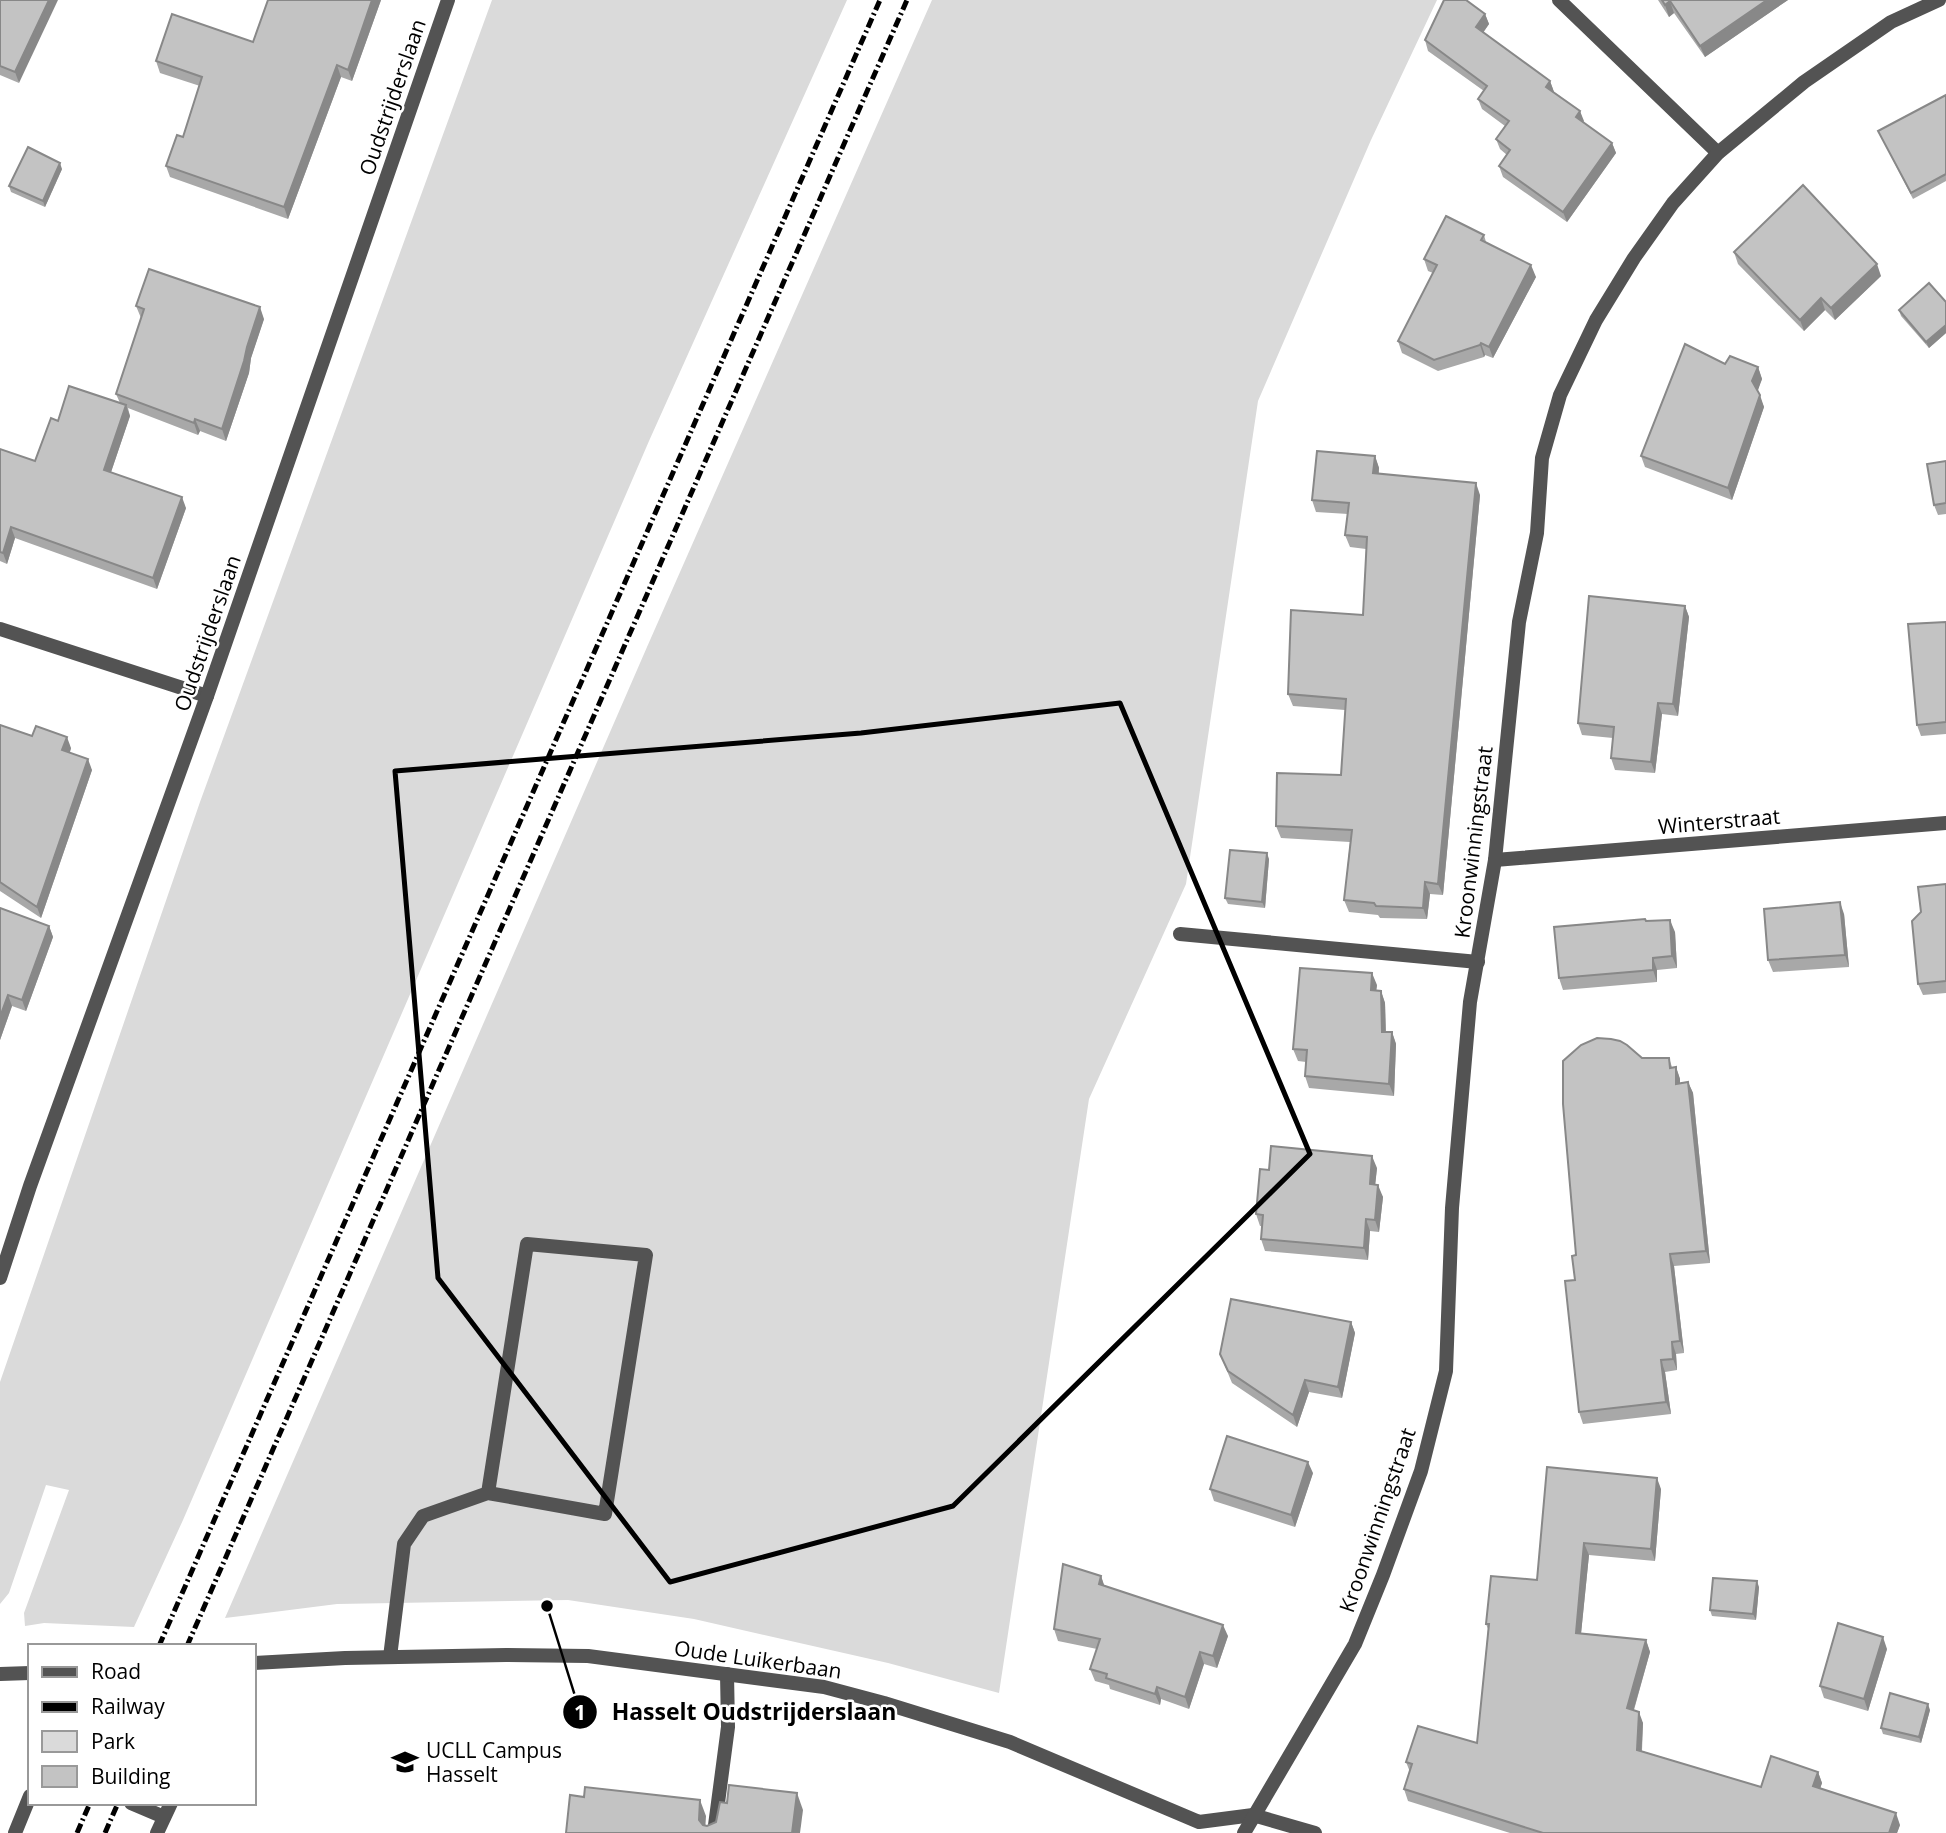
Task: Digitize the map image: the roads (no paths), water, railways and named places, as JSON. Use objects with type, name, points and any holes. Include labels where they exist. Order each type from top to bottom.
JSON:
[{"type":"street","name":"Oudstrijderslaan","points":[[0,1278],[30,1186],[207,696],[448,0]]},
{"type":"street","points":[[1559,0],[1718,153]]},
{"type":"street","name":"Kroonwinningstraat","points":[[1244,1833],[1354,1644],[1383,1576],[1421,1471],[1446,1371],[1452,1209],[1470,1002],[1496,860],[1519,622],[1537,533],[1542,458],[1560,395],[1596,320],[1634,258],[1673,204],[1718,153],[1804,82],[1891,22],[1939,0]]},
{"type":"street","points":[[0,629],[207,696]]},
{"type":"street","name":"Winterstraat","points":[[1496,860],[1946,823]]},
{"type":"street","points":[[1180,934],[1478,962]]},
{"type":"street","points":[[390,1657],[404,1544],[423,1516],[488,1493],[605,1514],[646,1255],[527,1244],[488,1493]]},
{"type":"street","name":"Oude Luikerbaan","points":[[256,1663],[390,1657],[588,1656],[824,1687],[1010,1742],[1199,1822],[1253,1815],[1315,1833]]},
{"type":"street","points":[[0,1674],[28,1673]]},
{"type":"street","points":[[713,1833],[728,1727],[727,1674]]},
{"type":"street","points":[[15,1833],[28,1801]]},
{"type":"street","points":[[136,1805],[164,1817]]},
{"type":"street","points":[[157,1833],[170,1805]]},
{"type":"railway","points":[[160,1644],[880,0]]},
{"type":"railway","points":[[188,1644],[907,0]]},
{"type":"railway","points":[[77,1833],[89,1805]]},
{"type":"railway","points":[[105,1833],[117,1805]]},
{"type":"place","name":"Hasselt Oudstrijderslaan","points":[[547,1606]]},
{"type":"place","name":"UCLL Campus Hasselt","points":[[405,1762]]}]
